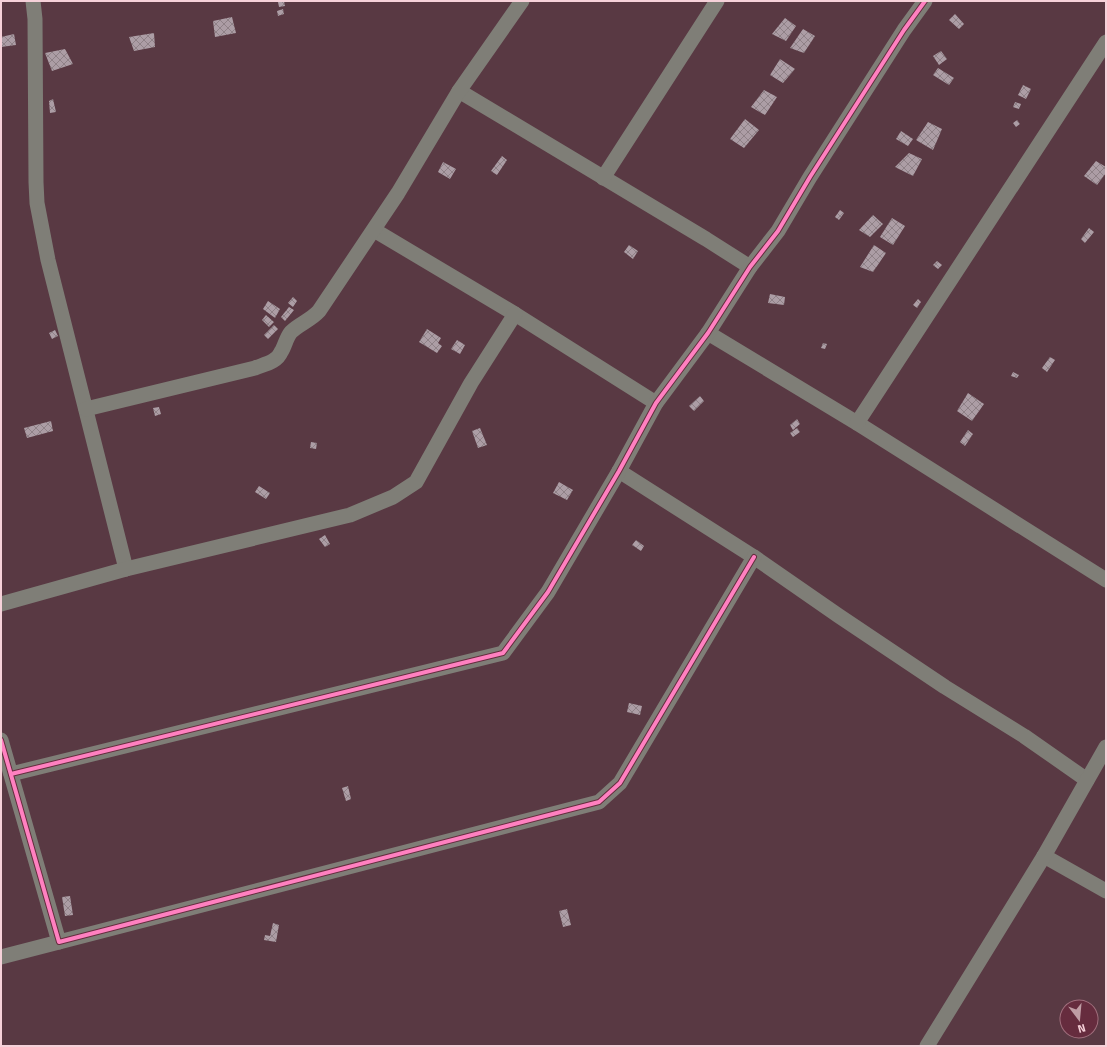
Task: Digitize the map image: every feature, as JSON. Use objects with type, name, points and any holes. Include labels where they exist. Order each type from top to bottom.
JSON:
[{"type":"street","points":[[33,1],[35,19],[37,203],[48,260],[126,569]]},
{"type":"street","points":[[86,409],[255,368],[274,361],[280,354],[292,332],[314,317],[319,311],[374,230],[459,91],[522,1]]},
{"type":"street","points":[[603,178],[717,1]]},
{"type":"street","points":[[11,774],[503,653],[548,592],[656,403],[708,333],[750,267],[778,231],[810,177],[904,30],[925,1]]},
{"type":"street","points":[[857,423],[1106,42]]},
{"type":"street","points":[[459,91],[750,267]]},
{"type":"street","points":[[374,230],[515,314],[656,403]]},
{"type":"street","points":[[1,604],[126,569],[350,515],[393,497],[416,482],[470,383],[515,314]]},
{"type":"street","points":[[708,333],[857,423],[1106,580]]},
{"type":"street","points":[[619,470],[754,557],[838,616],[938,683],[1024,736],[1086,780]]},
{"type":"street","points":[[1,957],[599,802],[620,783],[754,557]]},
{"type":"street","points":[[1,740],[59,942]]},
{"type":"street","points":[[927,1046],[1044,856],[1106,747]]},
{"type":"street","points":[[1044,856],[1106,890]]},
{"type":"building","points":[[284,1],[285,6],[279,7],[278,2]]},
{"type":"building","points":[[283,9],[284,14],[278,16],[277,11]]},
{"type":"building","points":[[955,14],[964,24],[959,29],[949,20]]},
{"type":"building","points":[[232,17],[236,33],[215,37],[213,21]]},
{"type":"building","points":[[785,18],[796,26],[786,41],[772,34]]},
{"type":"building","points":[[803,29],[815,36],[804,53],[790,48]]},
{"type":"building","points":[[154,33],[155,47],[134,51],[129,37]]},
{"type":"building","points":[[14,34],[16,45],[1,47],[1,37]]},
{"type":"building","points":[[65,49],[73,64],[52,71],[45,53]]},
{"type":"building","points":[[941,51],[947,59],[939,65],[933,56]]},
{"type":"building","points":[[780,59],[795,69],[783,83],[770,75]]},
{"type":"building","points":[[938,68],[954,78],[949,85],[933,75]]},
{"type":"building","points":[[1023,85],[1031,89],[1026,99],[1018,95]]},
{"type":"building","points":[[764,90],[777,97],[765,115],[751,107]]},
{"type":"building","points":[[53,99],[56,112],[50,113],[49,101]]},
{"type":"building","points":[[1015,102],[1021,104],[1019,109],[1013,107]]},
{"type":"building","points":[[745,119],[759,130],[744,148],[730,139]]},
{"type":"building","points":[[1017,120],[1020,124],[1016,127],[1013,123]]},
{"type":"building","points":[[928,122],[942,129],[933,150],[916,140]]},
{"type":"building","points":[[901,131],[913,139],[908,146],[896,139]]},
{"type":"building","points":[[909,153],[922,159],[913,176],[895,167]]},
{"type":"building","points":[[502,156],[507,160],[497,175],[491,171]]},
{"type":"building","points":[[1096,161],[1106,167],[1106,173],[1097,185],[1084,176]]},
{"type":"building","points":[[443,162],[456,169],[450,179],[438,172]]},
{"type":"building","points":[[840,210],[844,213],[839,220],[835,217]]},
{"type":"building","points":[[873,215],[883,224],[870,237],[859,230]]},
{"type":"building","points":[[892,218],[905,226],[893,245],[880,237]]},
{"type":"building","points":[[1089,228],[1094,232],[1085,243],[1081,239]]},
{"type":"building","points":[[629,245],[638,251],[633,259],[624,252]]},
{"type":"building","points":[[874,245],[886,253],[873,272],[860,267]]},
{"type":"building","points":[[937,261],[942,265],[938,269],[933,265]]},
{"type":"building","points":[[770,294],[785,297],[784,305],[768,303]]},
{"type":"building","points":[[293,297],[297,301],[293,307],[288,303]]},
{"type":"building","points":[[918,299],[921,302],[917,308],[913,305]]},
{"type":"building","points":[[268,301],[280,309],[275,318],[263,309]]},
{"type":"building","points":[[289,307],[294,310],[285,321],[281,317]]},
{"type":"building","points":[[266,315],[274,322],[269,327],[262,320]]},
{"type":"building","points":[[274,325],[278,329],[268,339],[264,335]]},
{"type":"building","points":[[427,329],[441,338],[438,343],[442,346],[437,353],[419,342]]},
{"type":"building","points":[[55,330],[58,336],[52,339],[49,333]]},
{"type":"building","points":[[457,340],[465,345],[460,354],[451,349]]},
{"type":"building","points":[[823,343],[827,344],[825,349],[821,348]]},
{"type":"building","points":[[1050,357],[1055,360],[1047,372],[1042,368]]},
{"type":"building","points":[[1013,372],[1019,375],[1017,378],[1011,376]]},
{"type":"building","points":[[968,393],[984,404],[972,421],[957,411]]},
{"type":"building","points":[[700,396],[704,401],[694,411],[689,406]]},
{"type":"building","points":[[159,407],[161,414],[155,416],[153,408]]},
{"type":"building","points":[[797,419],[800,424],[793,430],[790,425]]},
{"type":"building","points":[[51,421],[53,431],[27,438],[24,428]]},
{"type":"building","points":[[480,428],[487,445],[478,448],[472,431]]},
{"type":"building","points":[[797,428],[800,432],[793,437],[790,433]]},
{"type":"building","points":[[968,430],[973,434],[965,446],[960,442]]},
{"type":"building","points":[[311,442],[317,443],[316,449],[310,448]]},
{"type":"building","points":[[559,482],[573,490],[567,500],[553,493]]},
{"type":"building","points":[[259,486],[270,493],[266,499],[255,492]]},
{"type":"building","points":[[325,535],[330,544],[325,547],[319,539]]},
{"type":"building","points":[[636,540],[644,546],[641,551],[632,545]]},
{"type":"building","points":[[629,703],[642,706],[640,715],[627,712]]},
{"type":"building","points":[[348,786],[351,799],[346,801],[342,788]]},
{"type":"building","points":[[70,896],[73,915],[65,916],[62,897]]},
{"type":"building","points":[[567,909],[571,925],[563,927],[559,911]]},
{"type":"building","points":[[273,923],[279,925],[276,942],[264,940],[265,935],[270,936]]},
{"type":"cycle path","points":[[11,774],[503,653],[548,592],[619,471],[656,403],[708,333],[750,267],[778,231],[810,177],[904,30],[925,1]]},
{"type":"cycle path","points":[[1,740],[59,942],[599,802],[620,783],[754,557]]}]
